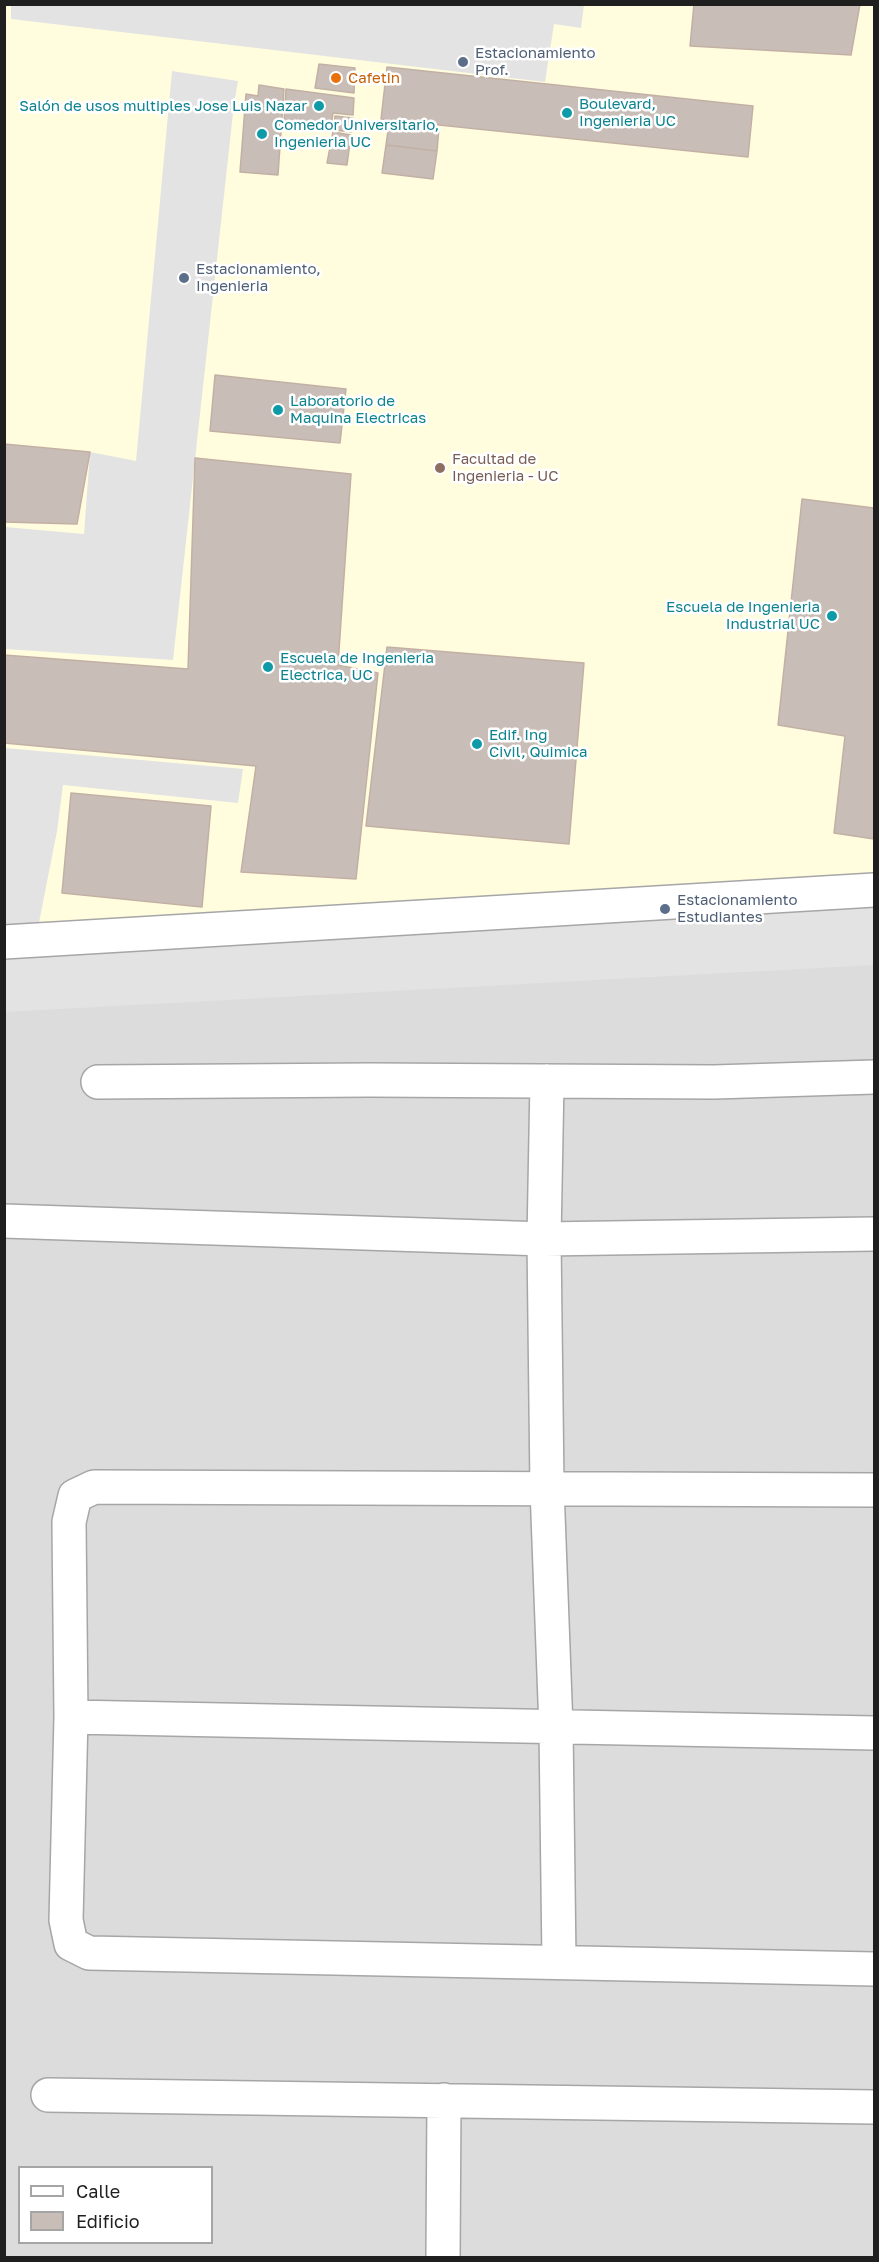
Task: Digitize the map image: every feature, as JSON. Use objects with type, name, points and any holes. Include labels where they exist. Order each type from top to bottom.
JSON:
[{"type":"street","points":[[4,942],[874,890]]},
{"type":"street","points":[[99,1082],[369,1080],[714,1082],[874,1077]]},
{"type":"street","points":[[547,1081],[544,1239],[548,1488],[556,1728],[559,1961]]},
{"type":"street","points":[[4,1221],[544,1239],[874,1234]]},
{"type":"street","points":[[874,1490],[94,1487],[84,1491],[75,1496],[69,1522],[71,1717],[66,1920],[71,1944],[89,1953],[874,1969]]},
{"type":"street","points":[[71,1717],[874,1733]]},
{"type":"street","points":[[48,2095],[874,2107]]},
{"type":"street","points":[[443,2258],[444,2100]]},
{"type":"shaded area","name":"Estacionamiento Prof.","points":[[584,4],[581,28],[554,24],[545,82],[11,19],[11,5]]},
{"type":"shaded area","name":"Facultad de Ingenieria - UC","points":[[4,5],[874,5],[874,932],[5,965]]},
{"type":"shaded area","points":[[5,5],[874,5],[874,2257],[5,2258]]},
{"type":"shaded area","name":"Estacionamiento, Ingenieria","points":[[172,71],[238,81],[173,660],[5,649],[5,527],[84,534],[90,452],[136,461]]},
{"type":"shaded area","name":"Estacionamiento Estudiantes","points":[[5,748],[243,769],[238,803],[63,785],[57,831],[35,943],[874,874],[874,965],[5,1012]]},
{"type":"building","points":[[694,4],[860,4],[851,55],[690,46]]},
{"type":"building","name":"Cafetin","points":[[319,64],[355,68],[354,93],[315,88]]},
{"type":"building","name":"Boulevard, Ingenieria UC","points":[[387,67],[753,106],[748,157],[381,119]]},
{"type":"building","name":"Comedor Universitario, Ingenieria UC","points":[[259,85],[284,89],[278,175],[240,172],[246,94],[258,96]]},
{"type":"building","name":"Salón de usos multiples Jose Luis Nazar","points":[[286,89],[354,98],[353,115],[333,113],[331,127],[284,122]]},
{"type":"building","points":[[335,116],[353,118],[351,132],[334,130]]},
{"type":"building","points":[[389,123],[439,128],[437,151],[386,145]]},
{"type":"building","points":[[333,132],[351,135],[347,165],[327,163]]},
{"type":"building","points":[[386,145],[437,151],[433,179],[382,173]]},
{"type":"building","name":"Laboratorio de Maquina Electricas","points":[[215,375],[346,389],[340,443],[210,431]]},
{"type":"building","points":[[4,444],[90,452],[77,524],[4,522]]},
{"type":"building","name":"Escuela de Ingenieria Electrica, UC","points":[[195,458],[351,474],[338,665],[378,673],[356,879],[241,872],[256,766],[4,743],[4,655],[188,669]]},
{"type":"building","name":"Escuela de Ingenieria Industrial UC","points":[[802,499],[874,508],[874,839],[834,833],[845,736],[778,725]]},
{"type":"building","name":"Edif. Ing Civil, Quimica","points":[[387,647],[584,663],[569,844],[366,826]]},
{"type":"building","points":[[71,793],[211,806],[202,907],[62,893]]},
{"type":"place","name":"Estacionamiento Prof.","points":[[463,62]]},
{"type":"place","name":"Cafetin","points":[[336,78]]},
{"type":"place","name":"Salón de usos multiples Jose Luis Nazar","points":[[319,106]]},
{"type":"place","name":"Boulevard, Ingenieria UC","points":[[567,113]]},
{"type":"place","name":"Comedor Universitario, Ingenieria UC","points":[[262,134]]},
{"type":"place","name":"Estacionamiento, Ingenieria","points":[[184,278]]},
{"type":"place","name":"Laboratorio de Maquina Electricas","points":[[278,410]]},
{"type":"place","name":"Facultad de Ingenieria - UC","points":[[440,468]]},
{"type":"place","name":"Escuela de Ingenieria Industrial UC","points":[[832,616]]},
{"type":"place","name":"Escuela de Ingenieria Electrica, UC","points":[[268,667]]},
{"type":"place","name":"Edif. Ing Civil, Quimica","points":[[477,744]]},
{"type":"place","name":"Estacionamiento Estudiantes","points":[[665,909]]}]
